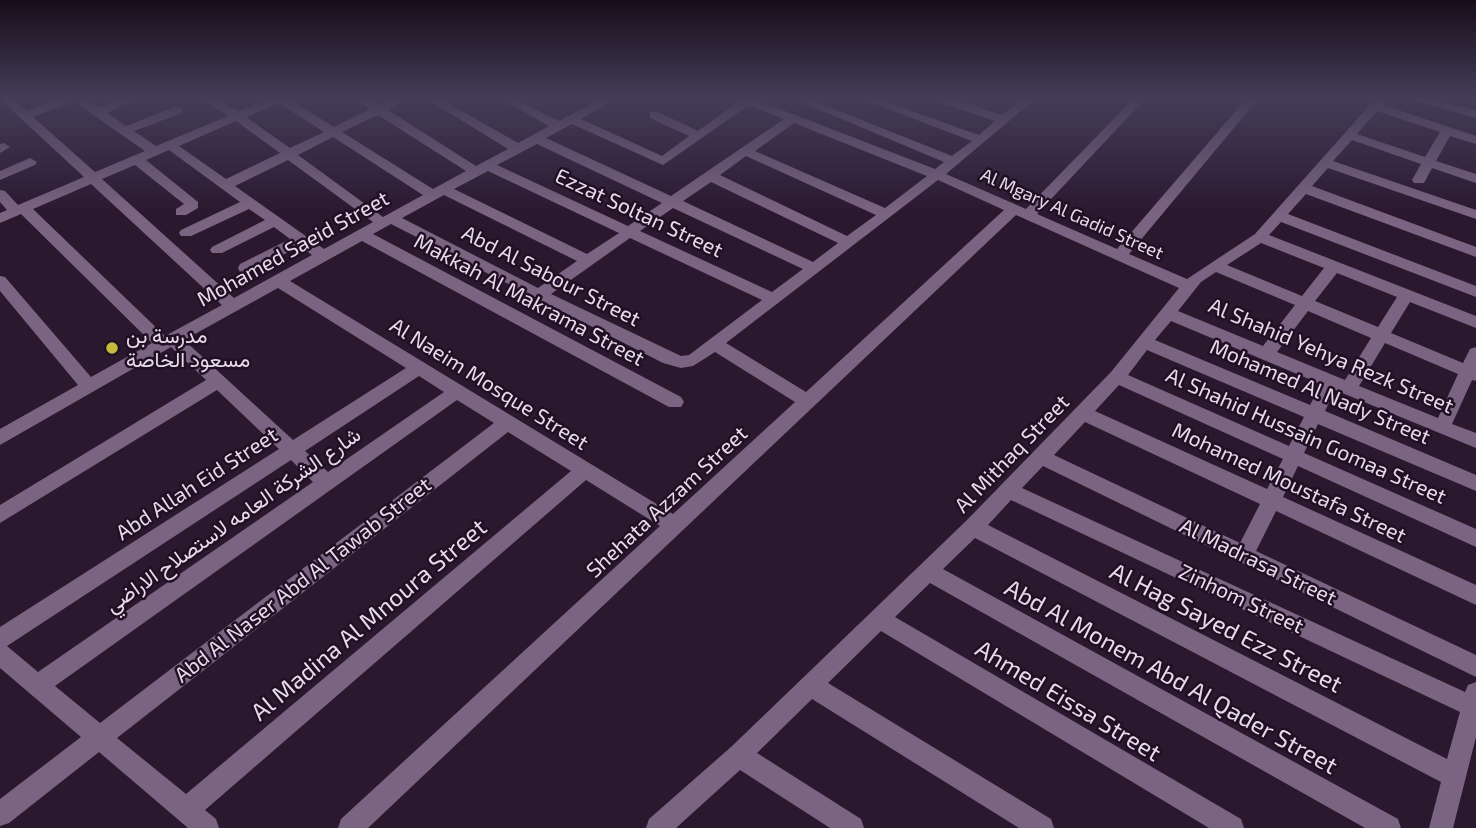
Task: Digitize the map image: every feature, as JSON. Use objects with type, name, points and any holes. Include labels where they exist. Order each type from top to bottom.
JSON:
[{"type":"street","points":[[50,138],[233,306]]},
{"type":"street","points":[[134,138],[154,151]]},
{"type":"street","points":[[0,218],[187,138]]},
{"type":"street","name":"Abd Al Sabour Street","points":[[267,138],[388,221],[669,359],[681,362],[693,360],[715,344]]},
{"type":"street","points":[[226,185],[322,138]]},
{"type":"street","points":[[343,138],[439,193],[589,261]]},
{"type":"street","name":"Ezzat Soltan Street","points":[[428,138],[482,169],[630,232],[773,299]]},
{"type":"street","points":[[499,138],[518,149]]},
{"type":"street","points":[[601,138],[658,161],[667,160],[697,138]]},
{"type":"street","points":[[539,295],[764,138]]},
{"type":"street","name":"Al Mgary Al Gadid Street","points":[[843,138],[935,174],[1189,287]]},
{"type":"street","points":[[896,138],[954,161]]},
{"type":"street","points":[[974,138],[981,140]]},
{"type":"street","points":[[808,401],[715,344],[984,138]]},
{"type":"street","name":"Shehata Azzam Street","points":[[350,828],[808,401],[1021,212],[1099,138]]},
{"type":"street","points":[[1119,256],[1219,138]]},
{"type":"street","name":"Al Mithaq Street","points":[[658,828],[739,755],[973,527],[1117,377],[1196,278],[1260,237],[1347,138]]},
{"type":"street","points":[[1357,138],[1476,179]]},
{"type":"street","points":[[1419,180],[1443,138]]},
{"type":"street","points":[[537,139],[814,268]]},
{"type":"street","name":"Mohamed Saeid Street","points":[[1,434],[537,139]]},
{"type":"street","points":[[170,145],[323,256]]},
{"type":"street","points":[[745,151],[886,214]]},
{"type":"street","points":[[135,159],[193,205],[181,212]]},
{"type":"street","points":[[0,176],[30,162]]},
{"type":"street","points":[[1325,163],[1476,215]]},
{"type":"street","points":[[710,176],[848,242]]},
{"type":"street","points":[[1303,187],[1476,252]]},
{"type":"street","points":[[0,194],[168,342],[218,381],[326,482]]},
{"type":"street","points":[[186,233],[250,203]]},
{"type":"street","points":[[1279,216],[1476,292]]},
{"type":"street","points":[[217,250],[275,221]]},
{"type":"street","name":"Makkah Al Makrama Street","points":[[363,235],[675,402]]},
{"type":"street","points":[[1260,237],[1476,322]]},
{"type":"street","points":[[245,268],[301,240]]},
{"type":"street","points":[[1216,266],[1472,373]]},
{"type":"street","points":[[1266,354],[1334,266]]},
{"type":"street","points":[[0,281],[89,386]]},
{"type":"street","name":"Al Naeim Mosque Street","points":[[278,281],[676,526]]},
{"type":"street","points":[[1244,555],[1314,414],[1381,335],[1406,295]]},
{"type":"street","name":"Al Shahid Yehya Rezk Street","points":[[1169,314],[1476,441]]},
{"type":"street","name":"Mohamed Al Nady Street","points":[[1146,343],[1476,483]]},
{"type":"street","points":[[1442,427],[1472,373],[1476,353]]},
{"type":"street","name":"Abd Allah Eid Street","points":[[0,639],[418,368]]},
{"type":"street","name":"Al Shahid Hussain Gomaa Street","points":[[1117,377],[1476,538]]},
{"type":"street","points":[[0,515],[218,381]]},
{"type":"street","name":"شارع الشركة العامه لاستصلاح الاراضي","points":[[37,686],[456,392]]},
{"type":"street","name":"Mohamed Moustafa Street","points":[[1083,413],[1476,595]]},
{"type":"street","name":"Abd Al Naser Abd Al Tawab Street","points":[[0,814],[508,422]]},
{"type":"street","name":"Al Madrasa Street","points":[[1041,457],[1476,666]]},
{"type":"street","name":"Al Madina Al Mnoura Street","points":[[186,810],[586,470]]},
{"type":"street","name":"Zinhom Street","points":[[1008,490],[1475,703]]},
{"type":"street","name":"Al Hag Sayed Ezz Street","points":[[973,527],[1455,776]]},
{"type":"street","name":"Abd Al Monem Abd Al Qader Street","points":[[928,571],[1389,828]]},
{"type":"street","name":"Ahmed Eissa Street","points":[[878,618],[1232,828]]},
{"type":"street","points":[[0,654],[207,828]]},
{"type":"street","points":[[810,685],[1042,828]]},
{"type":"street","points":[[1441,828],[1475,703]]},
{"type":"street","points":[[739,755],[852,828]]},
{"type":"place","name":"مدرسة بن مسعود الخاصة","points":[[112,348]]}]
